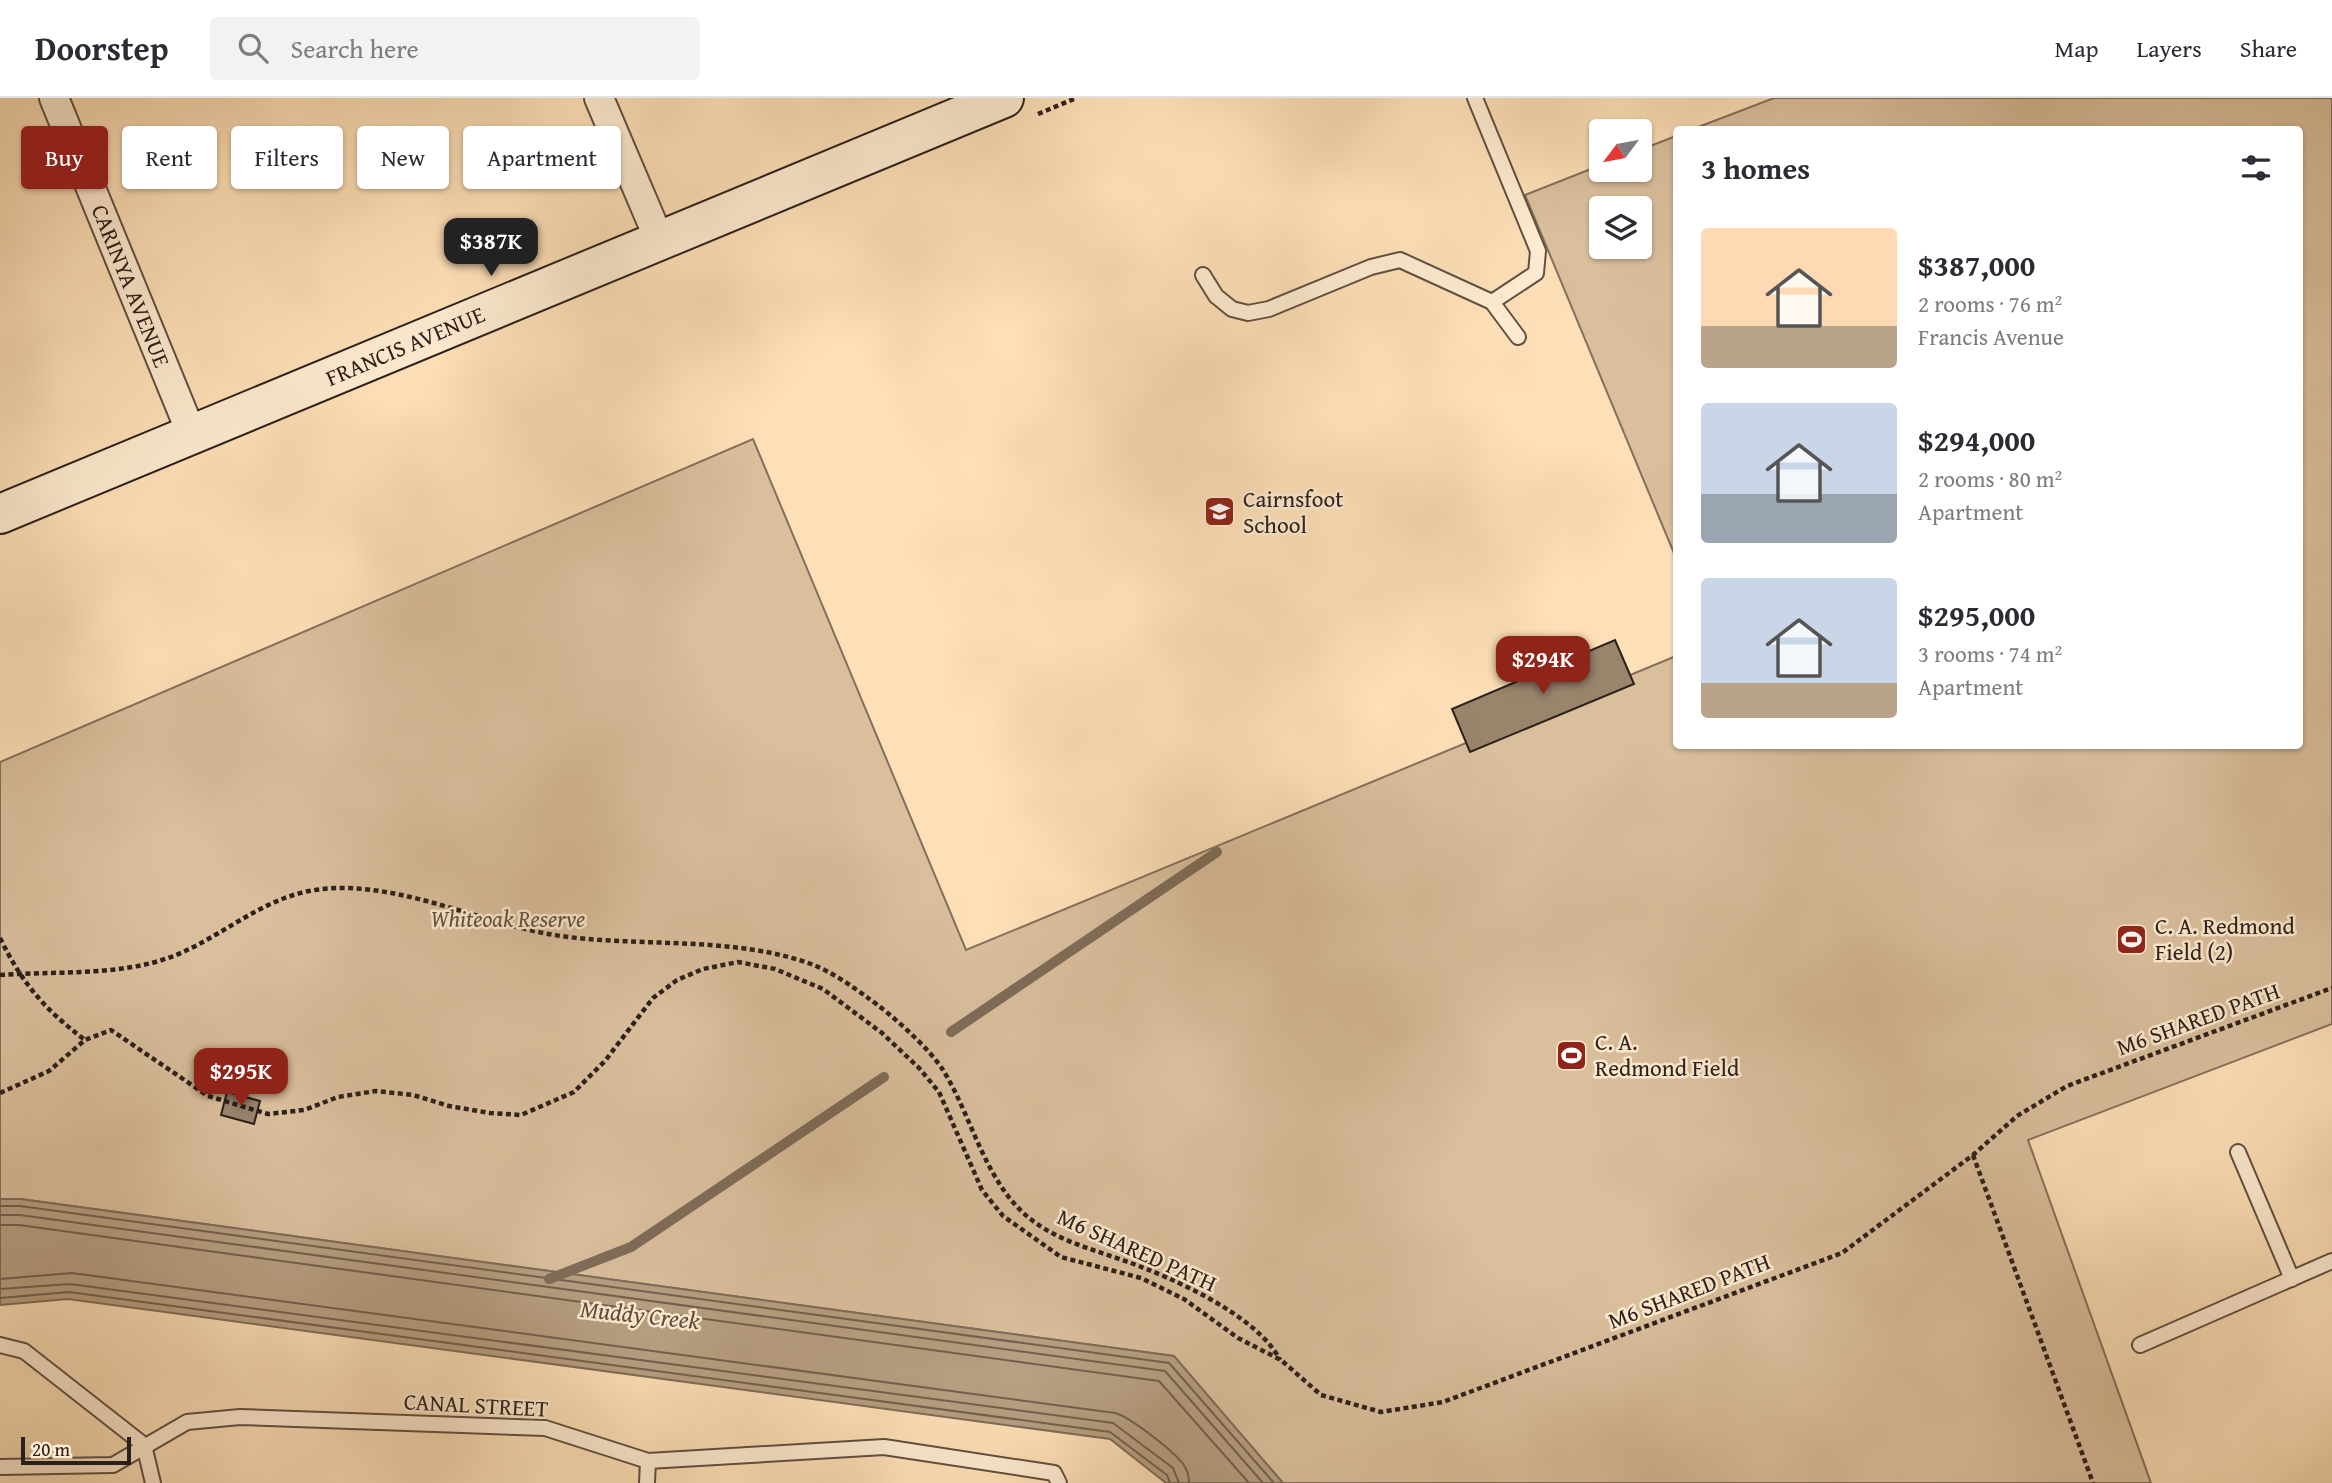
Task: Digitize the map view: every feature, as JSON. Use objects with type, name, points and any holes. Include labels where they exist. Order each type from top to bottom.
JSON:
[{"type":"street","name":"CARINYA AVENUE","points":[[54,98],[192,435]]},
{"type":"street","points":[[599,98],[659,239]]},
{"type":"street","name":"FRANCIS AVENUE","points":[[0,514],[1004,98]]},
{"type":"lane","points":[[1475,98],[1538,251],[1536,273],[1492,302]]},
{"type":"lane","points":[[1203,275],[1216,296],[1231,309],[1248,313],[1269,309],[1371,267],[1400,260],[1492,302],[1518,337]]},
{"type":"lane","points":[[2238,1152],[2292,1279]]},
{"type":"lane","points":[[2140,1345],[2332,1261]]},
{"type":"lane","points":[[0,1345],[24,1351],[144,1445],[153,1483]]},
{"type":"lane","name":"CANAL STREET","points":[[0,1467],[114,1465],[187,1422],[240,1417],[545,1428],[648,1461],[884,1447],[1054,1473],[1059,1483]]},
{"type":"lane","points":[[647,1483],[648,1461]]},
{"type":"path","name":"M6 SHARED PATH","points":[[0,975],[100,971],[164,960],[253,911],[306,892],[357,886],[553,935],[740,948],[812,965],[869,999],[941,1066],[977,1135],[996,1181],[1032,1220],[1079,1246],[1130,1262],[1182,1285],[1234,1314],[1272,1343],[1281,1360]]},
{"type":"path","points":[[0,938],[18,974],[51,1014],[85,1040],[49,1071],[0,1093]]},
{"type":"path","name":"M6 SHARED PATH","points":[[85,1040],[111,1030],[208,1096],[268,1114],[304,1110],[338,1097],[376,1091],[413,1096],[449,1107],[521,1115],[564,1097],[582,1084],[653,998],[677,980],[704,969],[738,962],[775,969],[823,989],[882,1033],[919,1068],[939,1092],[982,1190],[1003,1216],[1028,1235],[1061,1256],[1141,1278],[1184,1299],[1238,1338],[1281,1360],[1321,1395],[1381,1412],[1443,1402],[1842,1253],[1973,1155],[2017,1116],[2067,1086],[2332,988]]},
{"type":"path","points":[[1973,1155],[2093,1483]]},
{"type":"green space","name":"Whiteoak Reserve","points":[[1774,98],[2332,98],[2332,1024],[2028,1140],[2151,1483],[1283,1483],[1173,1356],[21,1199],[0,1199],[0,762],[753,439],[966,950],[1673,657],[1673,749],[2303,749],[2303,126],[1701,126]]},
{"type":"green space","points":[[1673,137],[1673,551],[1525,195],[1589,170],[1589,182],[1652,182],[1652,145]]},
{"type":"water","name":"Muddy Creek","points":[[0,1199],[20,1199],[1174,1356],[1283,1483],[1166,1483],[1110,1439],[68,1299],[0,1305]]},
{"type":"building","points":[[1615,640],[1634,684],[1470,752],[1452,709]]},
{"type":"building","points":[[227,1092],[260,1101],[254,1124],[221,1115]]},
{"type":"waterway","points":[[951,1032],[1217,852]]},
{"type":"waterway","points":[[549,1279],[631,1247],[884,1077]]},
{"type":"place","name":"Cairnsfoot School","points":[[1220,512]]},
{"type":"place","name":"C. A. Redmond Field (2)","points":[[2132,939]]},
{"type":"place","name":"C. A. Redmond Field","points":[[1572,1055]]}]
